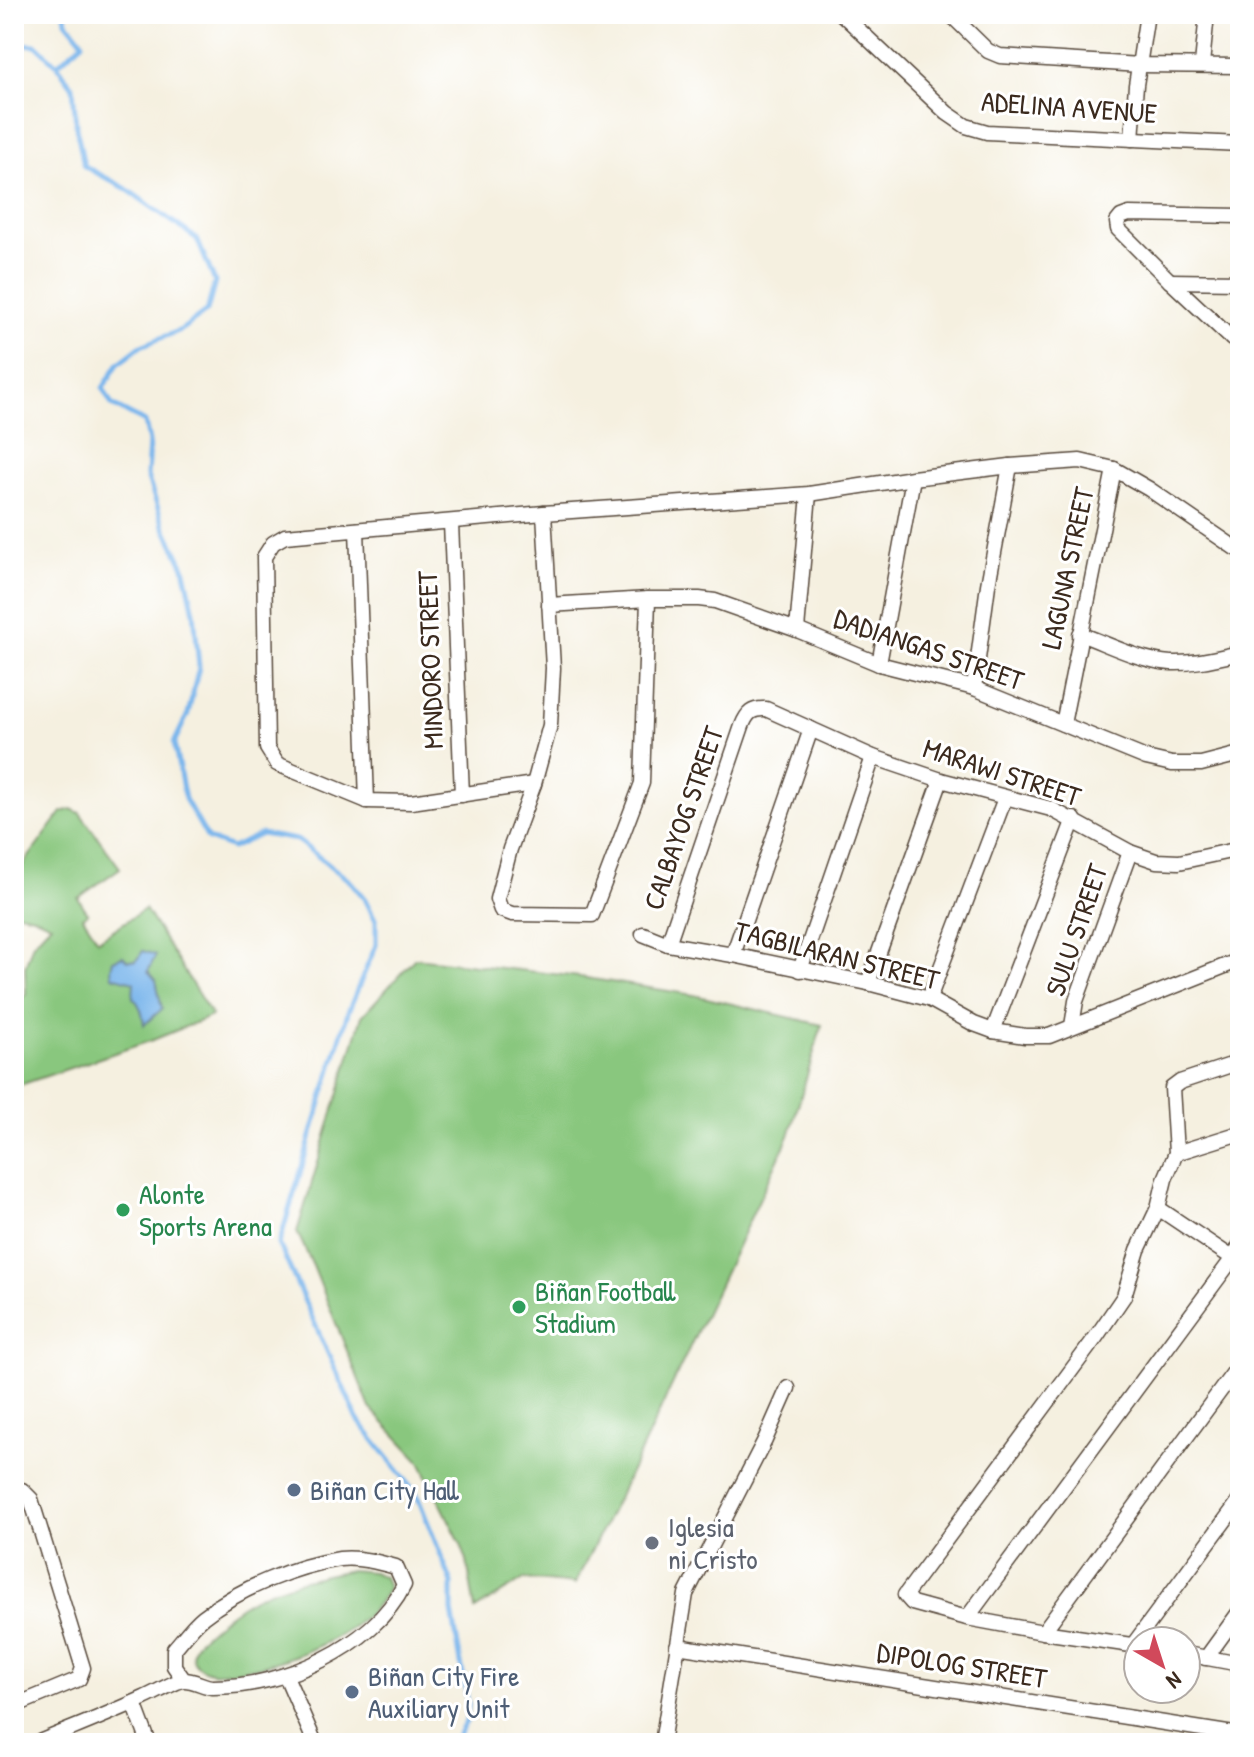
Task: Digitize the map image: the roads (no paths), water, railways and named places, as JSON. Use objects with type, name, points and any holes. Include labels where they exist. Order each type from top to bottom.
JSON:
[{"type":"street","name":"ADELINA AVENUE","points":[[842,14],[947,113],[966,126],[987,132],[1240,144]]},
{"type":"street","points":[[950,14],[988,51],[1000,56],[1140,65],[1240,66]]},
{"type":"street","points":[[1132,139],[1136,85],[1147,14]]},
{"type":"street","points":[[1202,64],[1207,14]]},
{"type":"street","points":[[1240,216],[1129,214],[1117,222],[1118,229],[1170,281],[1240,343]]},
{"type":"street","points":[[1170,281],[1240,282]]},
{"type":"street","points":[[534,784],[411,802],[367,801],[277,764],[267,748],[264,557],[273,543],[285,536],[809,494],[1010,466],[1080,461],[1114,469],[1159,495],[1235,548],[1240,548]]},
{"type":"street","points":[[974,688],[988,585],[1010,466]]},
{"type":"street","name":"LAGUNA STREET","points":[[1063,724],[1114,469]]},
{"type":"street","points":[[879,664],[913,478]]},
{"type":"street","points":[[797,630],[809,494]]},
{"type":"street","points":[[544,513],[553,668],[550,725],[534,784],[510,849],[497,899],[501,910],[512,914],[592,915],[642,783],[648,599]]},
{"type":"street","name":"MINDORO STREET","points":[[451,523],[462,795]]},
{"type":"street","points":[[357,530],[367,801]]},
{"type":"street","name":"DADIANGAS STREET","points":[[549,605],[648,599],[715,601],[879,664],[974,688],[1146,758],[1172,764],[1201,764],[1240,754]]},
{"type":"street","points":[[1080,634],[1138,656],[1169,663],[1204,661],[1240,653]]},
{"type":"street","name":"MARAWI STREET","points":[[751,711],[766,709],[873,757],[941,780],[1051,809],[1130,852],[1156,861],[1179,862],[1240,849]]},
{"type":"street","name":"CALBAYOG STREET","points":[[668,944],[742,726],[751,711]]},
{"type":"street","points":[[733,955],[811,729]]},
{"type":"street","points":[[800,970],[873,757]]},
{"type":"street","points":[[868,983],[941,780]]},
{"type":"street","points":[[929,999],[1005,798]]},
{"type":"street","points":[[993,1031],[1074,819]]},
{"type":"street","name":"SULU STREET","points":[[1072,1026],[1076,1001],[1130,852]]},
{"type":"street","name":"TAGBILARAN STREET","points":[[643,934],[668,944],[868,983],[929,999],[974,1024],[993,1031],[1025,1036],[1049,1036],[1240,960]]},
{"type":"street","points":[[1122,1643],[967,1618],[912,1603],[905,1595],[1124,1296],[1138,1250],[1158,1208],[1176,1153],[1172,1088],[1180,1082],[1240,1062]]},
{"type":"street","points":[[1176,1153],[1240,1133]]},
{"type":"street","points":[[967,1618],[1238,1255],[1158,1208]]},
{"type":"street","points":[[1043,1632],[1240,1364]]},
{"type":"street","points":[[663,1743],[686,1594],[765,1440],[788,1388]]},
{"type":"street","points":[[14,1488],[22,1490],[31,1499],[83,1668],[79,1679],[14,1706]]},
{"type":"street","points":[[1149,1625],[1240,1500]]},
{"type":"street","points":[[343,1559],[373,1560],[396,1567],[404,1585],[398,1597],[376,1621],[319,1663],[286,1676],[210,1687],[184,1680],[174,1666],[174,1649],[202,1618],[243,1592],[279,1576],[343,1559]]},
{"type":"street","points":[[1206,1658],[1240,1611]]},
{"type":"street","name":"DIPOLOG STREET","points":[[677,1646],[1240,1735]]},
{"type":"street","points":[[1202,1657],[1240,1664]]},
{"type":"street","points":[[286,1676],[315,1743]]},
{"type":"street","points":[[37,1743],[184,1680]]},
{"type":"street","points":[[134,1703],[149,1743]]},
{"type":"water","points":[[143,951],[156,955],[148,971],[156,980],[162,1009],[144,1025],[140,1007],[133,998],[134,982],[112,976],[111,969],[113,960],[123,956],[136,961]]},
{"type":"waterway","points":[[57,65],[83,42],[66,21],[65,14]]},
{"type":"waterway","points":[[14,44],[36,45],[57,65],[73,87],[76,126],[84,166],[125,188],[197,239],[215,282],[207,311],[181,330],[141,346],[118,364],[103,388],[112,405],[145,422],[149,442],[147,476],[164,526],[184,567],[194,612],[199,667],[188,714],[174,743],[185,799],[208,839],[232,848],[261,834],[297,840],[351,882],[365,899],[376,921],[376,945],[348,1012],[279,1244],[358,1420],[416,1493],[452,1583],[452,1611],[468,1704],[466,1722],[453,1743]]},
{"type":"place","name":"Alonte Sports Arena","points":[[123,1210]]},
{"type":"place","name":"Biñan Football Stadium","points":[[519,1307]]},
{"type":"place","name":"Biñan City Hall","points":[[294,1490]]},
{"type":"place","name":"Iglesia ni Cristo","points":[[652,1543]]},
{"type":"place","name":"Biñan City Fire Auxiliary Unit","points":[[352,1692]]}]
